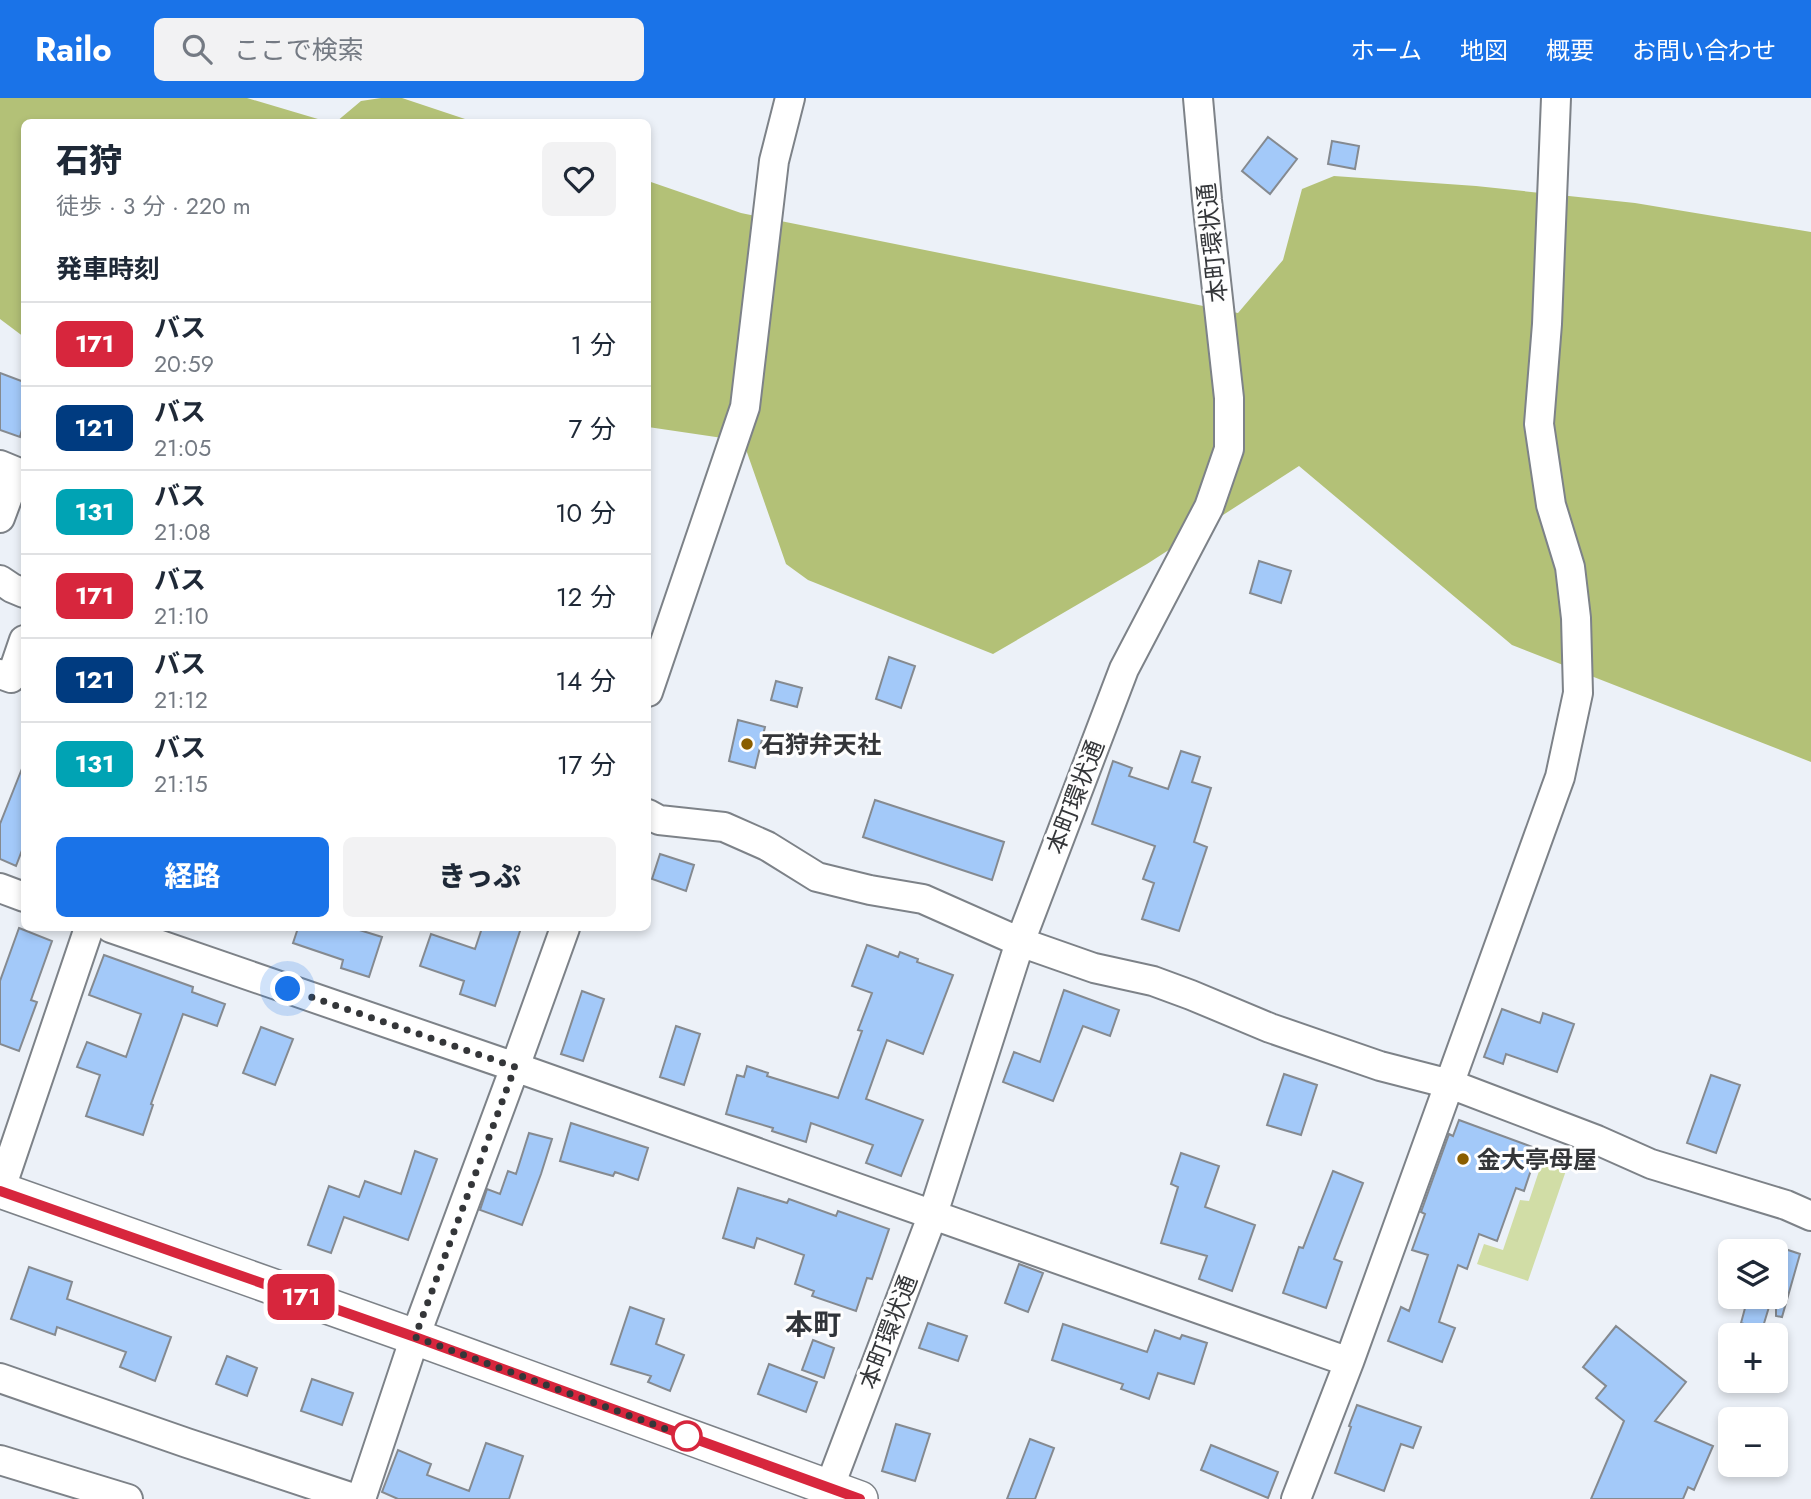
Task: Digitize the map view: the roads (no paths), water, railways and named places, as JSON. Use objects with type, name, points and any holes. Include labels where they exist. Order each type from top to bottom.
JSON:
[{"type":"main road","points":[[0,1191],[415,1337],[838,1495]]},
{"type":"street","points":[[651,683],[745,407],[774,161],[790,98]]},
{"type":"street","name":"本町環状通","points":[[838,1495],[933,1214],[1020,942],[1124,669],[1209,507],[1229,449],[1228,398],[1198,98]]},
{"type":"street","points":[[1296,1499],[1349,1362],[1560,777],[1578,694],[1577,618],[1570,566],[1551,505],[1538,424],[1548,324],[1556,98]]},
{"type":"street","points":[[0,466],[17,472],[0,518]]},
{"type":"street","points":[[0,580],[21,592]]},
{"type":"street","points":[[0,674],[11,678],[21,649]]},
{"type":"street","points":[[651,816],[659,820],[724,827],[767,846],[817,877],[923,899],[1020,942],[1094,968],[1153,981],[1270,1028],[1380,1066],[1450,1084],[1597,1140],[1651,1164],[1786,1205],[1811,1216]]},
{"type":"street","points":[[0,888],[21,896]]},
{"type":"street","points":[[0,1191],[88,931]]},
{"type":"street","points":[[120,931],[515,1067],[1349,1362]]},
{"type":"street","points":[[0,1378],[359,1499],[415,1337],[564,931]]},
{"type":"street","points":[[0,1460],[128,1499]]},
{"type":"place","name":"石狩弁天社","points":[[747,744]]},
{"type":"place","name":"金大亭母屋","points":[[1463,1159]]},
{"type":"district","name":"本町","points":[[813,1324]]}]
